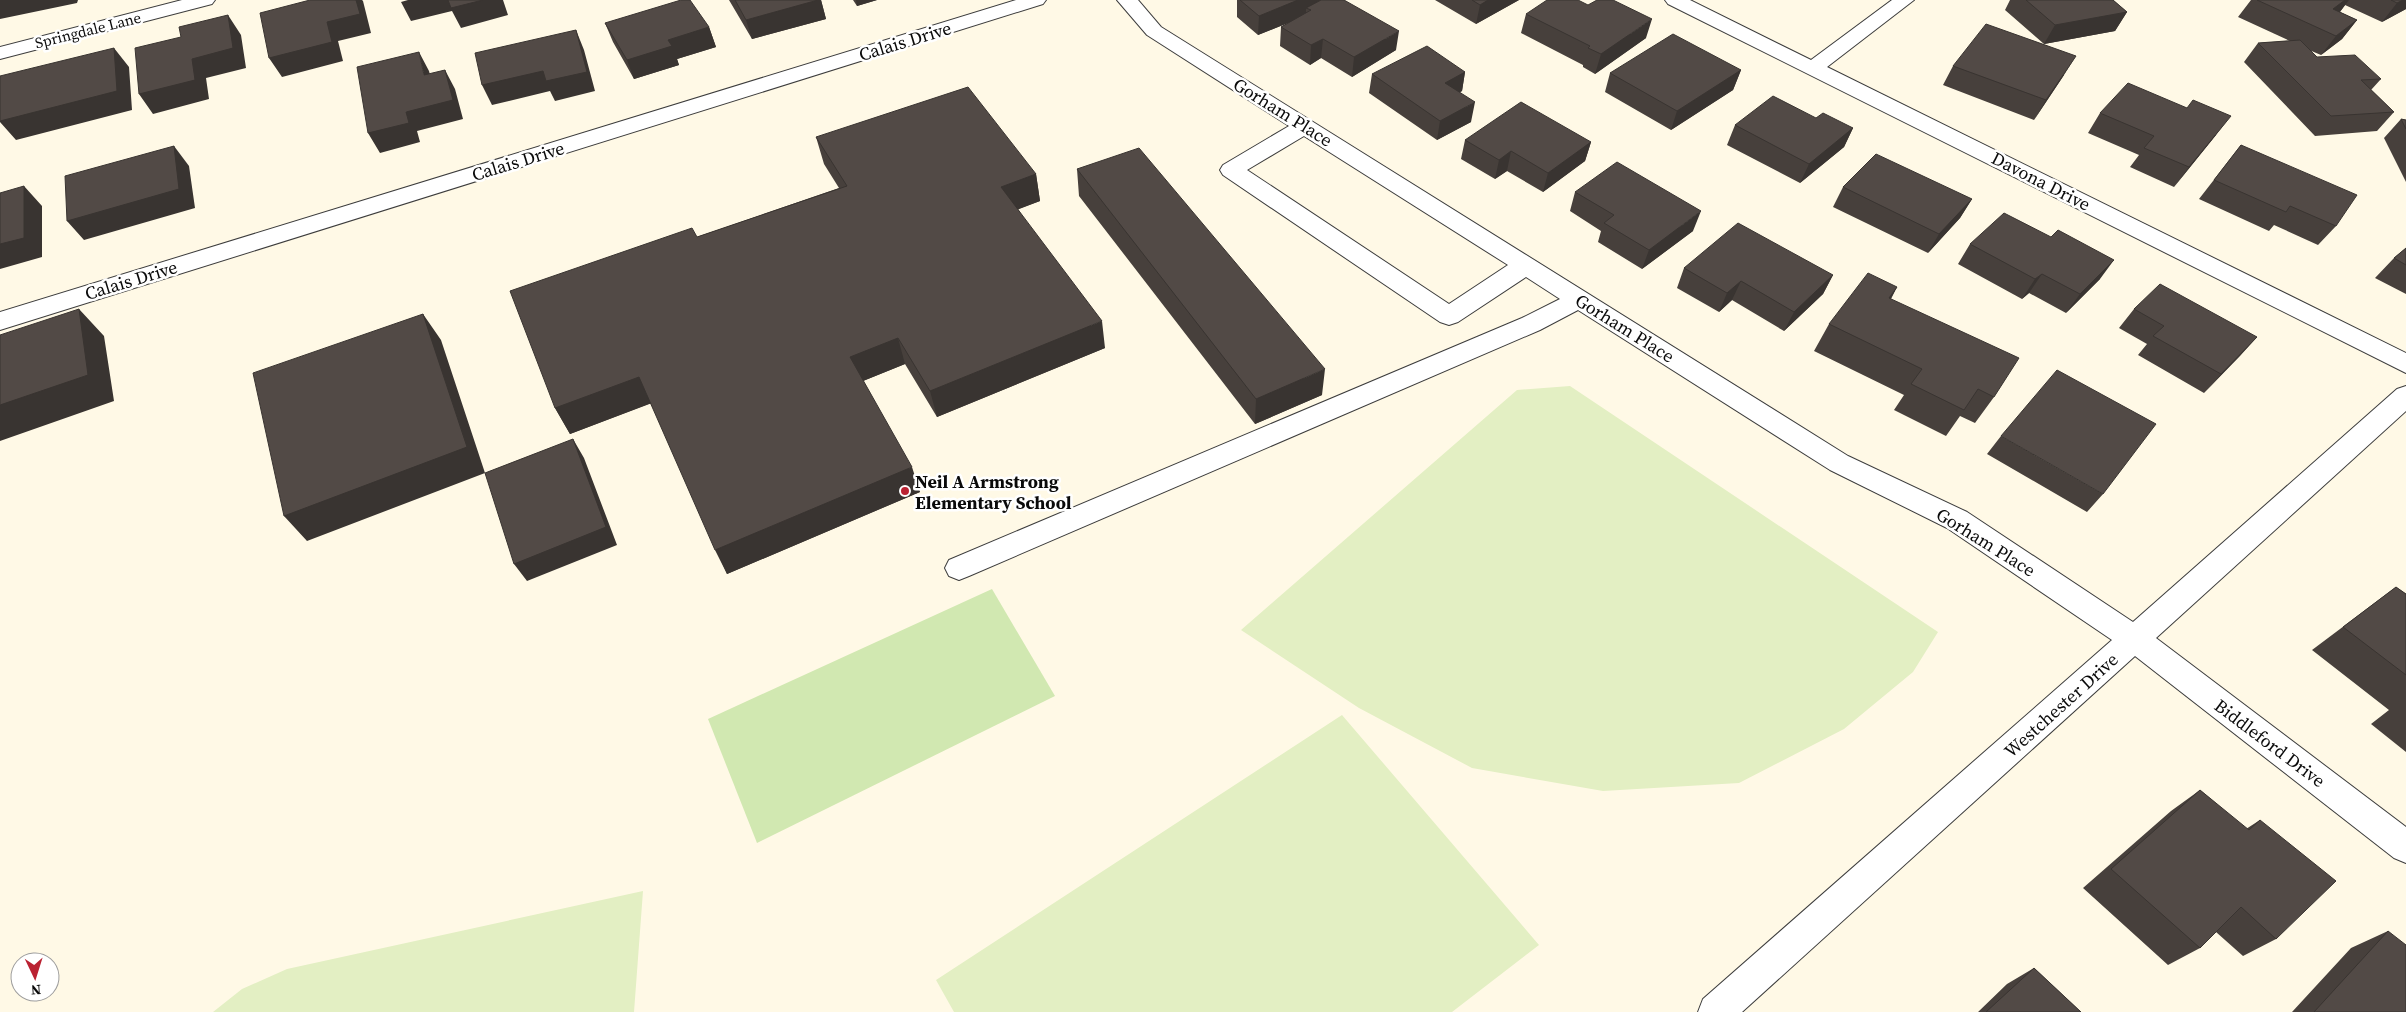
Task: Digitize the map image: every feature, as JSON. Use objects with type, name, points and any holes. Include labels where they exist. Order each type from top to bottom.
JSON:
[{"type":"street","name":"Springdale Lane","points":[[0,53],[205,0]]},
{"type":"street","name":"Calais Drive","points":[[0,321],[1036,0]]},
{"type":"street","name":"Gorham Place","points":[[1127,0],[1154,31],[1839,463],[1957,520],[2135,639]]},
{"type":"street","name":"Davona Drive","points":[[1675,0],[2406,364]]},
{"type":"street","points":[[1813,68],[1904,0]]},
{"type":"street","points":[[1305,126],[1232,170],[1449,316],[1526,265]]},
{"type":"street","points":[[959,568],[1522,328],[1580,299]]},
{"type":"street","name":"Westchester Drive","points":[[1716,1012],[2406,396]]},
{"type":"street","name":"Biddleford Drive","points":[[2135,639],[2406,847]]},
{"type":"green space","points":[[1570,386],[1938,632],[1913,672],[1844,729],[1739,783],[1603,791],[1472,768],[1359,708],[1241,630],[1517,390]]},
{"type":"green space","points":[[992,589],[1055,696],[757,843],[708,719]]},
{"type":"green space","points":[[1342,715],[1539,945],[1452,1012],[954,1012],[936,980]]},
{"type":"green space","points":[[643,891],[634,1012],[213,1012],[242,989],[287,969]]},
{"type":"building","points":[[310,0],[356,0],[360,14],[327,22],[332,42],[269,58],[260,13]]},
{"type":"building","points":[[448,0],[483,0],[451,8]]},
{"type":"building","points":[[681,0],[690,0],[709,27],[668,40],[672,46],[627,60],[605,23]]},
{"type":"building","points":[[735,0],[818,0],[746,20]]},
{"type":"building","points":[[1240,0],[1298,0],[1259,16]]},
{"type":"building","points":[[1321,0],[1344,0],[1399,31],[1354,57],[1323,39],[1311,45],[1281,27],[1311,10],[1306,8]]},
{"type":"building","points":[[1472,0],[1488,0],[1480,5]]},
{"type":"building","points":[[1547,0],[1578,0],[1588,5],[1597,0],[1613,0],[1652,19],[1601,54],[1588,48],[1590,46],[1526,14]]},
{"type":"building","points":[[2026,0],[2113,0],[2127,12],[2055,25]]},
{"type":"building","points":[[2257,0],[2345,0],[2333,9],[2357,20],[2336,36]]},
{"type":"building","points":[[2391,0],[2403,0],[2397,3]]},
{"type":"building","points":[[228,15],[233,48],[192,59],[195,80],[139,94],[135,48],[181,37],[179,27]]},
{"type":"building","points":[[1986,24],[2076,56],[2046,100],[1953,66]]},
{"type":"building","points":[[576,30],[587,72],[546,81],[543,71],[482,85],[475,53]]},
{"type":"building","points":[[1673,34],[1741,70],[1677,111],[1610,73]]},
{"type":"building","points":[[2300,40],[2317,57],[2355,55],[2381,79],[2361,80],[2394,112],[2331,116],[2258,43]]},
{"type":"building","points":[[1427,46],[1465,72],[1445,83],[1475,102],[1440,121],[1372,74]]},
{"type":"building","points":[[114,48],[117,91],[0,121],[0,76]]},
{"type":"building","points":[[419,52],[424,75],[445,70],[453,100],[406,112],[409,123],[368,133],[357,67]]},
{"type":"building","points":[[2128,83],[2187,108],[2193,100],[2231,116],[2189,167],[2144,148],[2154,136],[2100,113]]},
{"type":"building","points":[[968,87],[1036,174],[1001,187],[1102,321],[930,391],[898,338],[850,357],[912,467],[715,550],[639,377],[555,408],[510,291],[692,228],[697,237],[847,186],[816,137]]},
{"type":"building","points":[[1773,96],[1816,118],[1823,113],[1853,128],[1809,164],[1735,125]]},
{"type":"building","points":[[1521,102],[1591,142],[1548,173],[1511,151],[1499,160],[1465,140]]},
{"type":"building","points":[[2401,119],[2406,120],[2406,129]]},
{"type":"building","points":[[2241,145],[2357,195],[2336,226],[2290,206],[2286,212],[2214,180]]},
{"type":"building","points":[[174,146],[179,189],[67,221],[65,176]]},
{"type":"building","points":[[1139,148],[1325,369],[1256,399],[1077,169]]},
{"type":"building","points":[[1876,154],[1972,199],[1939,234],[1843,187]]},
{"type":"building","points":[[1617,162],[1701,211],[1649,250],[1604,223],[1614,215],[1575,192]]},
{"type":"building","points":[[24,186],[24,238],[0,244],[0,193]]},
{"type":"building","points":[[2004,213],[2051,237],[2058,230],[2114,260],[2080,294],[2042,274],[2035,279],[1970,244]]},
{"type":"building","points":[[1738,223],[1833,275],[1794,312],[1741,281],[1727,293],[1684,268]]},
{"type":"building","points":[[2406,248],[2406,265],[2394,258]]},
{"type":"building","points":[[1868,273],[1897,287],[1889,298],[2019,358],[1994,397],[1978,389],[1964,410],[1911,384],[1922,369],[1829,324]]},
{"type":"building","points":[[2160,284],[2257,337],[2221,374],[2153,336],[2164,326],[2134,309]]},
{"type":"building","points":[[79,309],[88,375],[0,405],[0,335]]},
{"type":"building","points":[[423,314],[467,447],[284,516],[253,373]]},
{"type":"building","points":[[2057,370],[2156,424],[2103,494],[2001,436]]},
{"type":"building","points":[[573,439],[606,527],[514,564],[485,473]]},
{"type":"building","points":[[2396,587],[2406,594],[2406,675],[2343,627]]},
{"type":"building","points":[[2200,790],[2249,830],[2260,820],[2336,881],[2276,939],[2241,907],[2200,948],[2111,869]]},
{"type":"building","points":[[2388,931],[2406,945],[2406,1012],[2314,1012]]},
{"type":"building","points":[[2034,968],[2081,1012],[1986,1012]]},
{"type":"place","name":"Neil A Armstrong Elementary School","points":[[905,491]]}]
